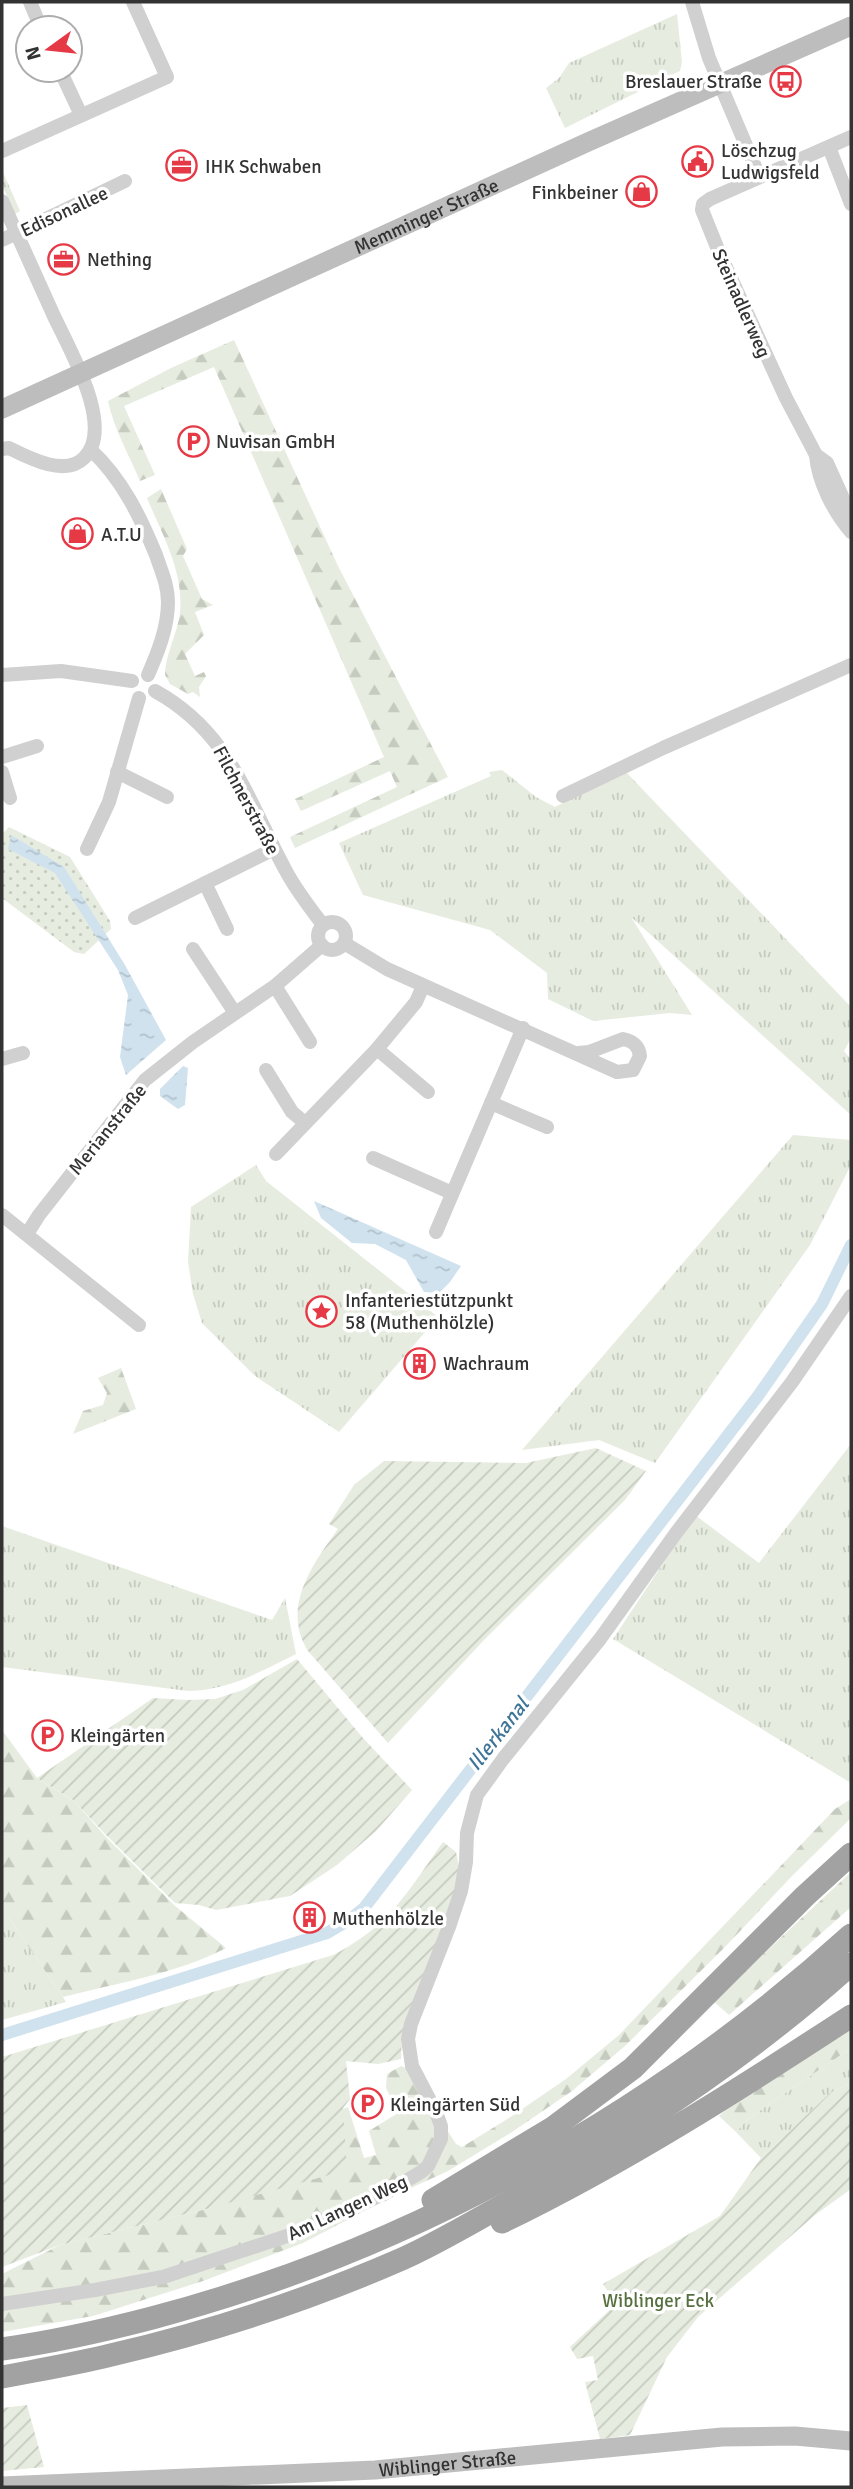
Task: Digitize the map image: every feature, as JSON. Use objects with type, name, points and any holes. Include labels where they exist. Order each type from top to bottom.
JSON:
[{"type":"highway","points":[[360,2246],[554,2127],[633,2068],[805,1896],[851,1854]]},
{"type":"highway","points":[[2,2349],[52,2343],[184,2309],[248,2289],[360,2246],[470,2197],[603,2121],[681,2071],[755,2017],[851,1935]]},
{"type":"highway","points":[[404,2258],[566,2169],[682,2097],[770,2034],[851,1964]]},
{"type":"highway","points":[[2,2377],[111,2355],[215,2326],[292,2302],[404,2258],[463,2240],[603,2169],[851,2017]]},
{"type":"main road","name":"Memminger Straße","points":[[2,409],[851,26]]},
{"type":"main road","name":"Wiblinger Straße","points":[[2,2486],[374,2470],[722,2437],[795,2436],[851,2441]]},
{"type":"street","points":[[2,150],[167,77],[133,2]]},
{"type":"street","points":[[692,2],[720,84],[759,176],[851,137]]},
{"type":"street","points":[[67,84],[81,115]]},
{"type":"street","points":[[829,147],[851,204]]},
{"type":"street","name":"Steinadlerweg","points":[[759,176],[710,199],[703,204],[702,210],[762,349],[816,455],[817,469],[828,494],[841,521],[851,531]]},
{"type":"street","name":"Edisonallee","points":[[2,240],[125,181]]},
{"type":"street","points":[[2,201],[80,374],[95,416],[95,440],[89,453],[77,464],[62,466],[43,462],[9,448],[2,449]]},
{"type":"street","points":[[89,453],[110,470],[124,489],[140,518],[164,577],[168,610],[163,635],[148,675]]},
{"type":"street","name":"Steinadlerweg","points":[[816,455],[827,463],[851,517],[851,531]]},
{"type":"street","points":[[563,796],[663,748],[851,665]]},
{"type":"street","points":[[2,675],[61,671],[132,681]]},
{"type":"street","points":[[138,675],[148,675],[156,683],[155,691],[147,698],[139,698],[131,689],[132,681],[138,675]]},
{"type":"street","name":"Filchnerstraße","points":[[155,691],[190,713],[218,743],[292,883],[323,925],[331,922],[340,924],[345,932],[344,943],[379,965],[423,986],[578,1053]]},
{"type":"street","points":[[87,849],[109,802],[139,698]]},
{"type":"street","points":[[2,757],[37,746]]},
{"type":"street","points":[[2,772],[10,798]]},
{"type":"street","points":[[117,772],[167,797]]},
{"type":"street","points":[[135,918],[274,849]]},
{"type":"street","points":[[205,883],[227,929]]},
{"type":"street","points":[[323,925],[318,937],[322,945],[334,949],[344,943]]},
{"type":"street","name":"Merianstraße","points":[[27,1234],[145,1080],[193,1042],[275,986],[322,945]]},
{"type":"street","points":[[193,949],[235,1013]]},
{"type":"street","points":[[275,986],[310,1042]]},
{"type":"street","points":[[276,1154],[377,1049],[416,1002],[423,986]]},
{"type":"street","points":[[436,1232],[523,1028]]},
{"type":"street","points":[[377,1049],[428,1092]]},
{"type":"street","points":[[2,1059],[23,1053]]},
{"type":"street","points":[[266,1070],[292,1112],[305,1123]]},
{"type":"street","points":[[491,1103],[547,1127]]},
{"type":"street","points":[[373,1158],[452,1193]]},
{"type":"street","points":[[2,1215],[139,1325]]},
{"type":"street","name":"Am Langen Weg","points":[[2,2304],[163,2277],[290,2235],[386,2193],[428,2166],[441,2139],[441,2126],[412,2066],[408,2039],[411,2024],[449,1927],[460,1891],[466,1862],[467,1833],[477,1796],[503,1759],[600,1639],[676,1533],[792,1382],[851,1296]]},
{"type":"green space","points":[[677,14],[682,62],[680,71],[565,128],[546,88],[559,78],[569,63]]},
{"type":"green space","points":[[2,170],[20,211],[15,214],[2,185]]},
{"type":"green space","points":[[234,340],[338,566],[448,777],[295,848],[290,837],[397,787],[390,771],[301,811],[295,799],[384,757],[214,367],[124,406],[155,475],[140,481],[118,432],[108,401],[171,368]]},
{"type":"green space","points":[[161,489],[187,549],[183,556],[202,599],[213,605],[195,612],[204,635],[185,654],[195,676],[204,672],[206,676],[199,687],[200,697],[170,684],[165,675],[179,620],[180,597],[171,554],[147,498]]},
{"type":"green space","points":[[502,770],[536,797],[555,807],[625,771],[851,1007],[851,1038],[844,1051],[851,1060],[851,1115],[631,917],[692,1015],[670,1013],[593,1021],[548,999],[547,973],[490,930],[363,895],[339,843],[491,776],[489,772]]},
{"type":"green space","points":[[9,827],[70,857],[110,921],[111,929],[84,954],[74,952],[2,898],[2,834]]},
{"type":"green space","points":[[793,1135],[851,1140],[851,1165],[810,1245],[655,1463],[599,1440],[522,1450]]},
{"type":"green space","points":[[256,1165],[266,1181],[438,1317],[339,1432],[255,1376],[202,1323],[193,1294],[188,1262],[191,1207]]},
{"type":"green space","points":[[121,1368],[136,1409],[73,1434],[83,1411],[103,1405],[107,1393],[98,1378]]},
{"type":"green space","points":[[851,1444],[851,1783],[613,1639],[695,1515],[759,1563]]},
{"type":"green space","points":[[596,1448],[646,1471],[625,1500],[484,1640],[388,1743],[308,1651],[300,1635],[299,1603],[303,1587],[338,1529],[329,1524],[354,1485],[384,1461],[526,1463]]},
{"type":"green space","points":[[2,1526],[272,1620],[285,1598],[296,1654],[231,1684],[188,1691],[2,1667]]},
{"type":"green space","points":[[297,1659],[363,1738],[412,1790],[376,1831],[337,1865],[290,1896],[216,1910],[175,1903],[73,1800],[37,1778],[153,1698],[215,1699],[243,1690]]},
{"type":"green space","points":[[2,1730],[37,1778],[74,1801],[174,1905],[226,1948],[187,1965],[63,1997],[2,1908]]},
{"type":"green space","points":[[851,1799],[851,1818],[625,2046],[572,2091],[512,2132],[448,2171],[303,2243],[203,2281],[93,2316],[2,2332],[2,2274],[60,2245],[206,2209],[343,2109],[348,2107],[364,2158],[376,2155],[369,2131],[398,2113],[386,2088],[387,2074],[401,2066],[408,2069],[456,2144],[462,2147],[509,2118],[566,2079],[619,2035],[835,1809]]},
{"type":"green space","points":[[443,1842],[456,1852],[460,1871],[451,1904],[402,2036],[401,2059],[378,2064],[346,2061],[350,2099],[343,2108],[347,2170],[60,2245],[2,2267],[2,2057],[333,1955],[383,1920],[408,1892]]},
{"type":"green space","points":[[851,1872],[851,1907],[729,2015],[713,2001]]},
{"type":"green space","points":[[2,1908],[63,1997],[66,2002],[2,2020]]},
{"type":"green space","points":[[851,2027],[851,2048],[749,2118],[736,2132],[719,2116],[734,2103]]},
{"type":"green space","points":[[851,2048],[851,2083],[830,2093],[761,2158],[736,2132],[749,2118]]},
{"type":"green space","name":"Wiblinger Eck","points":[[851,2083],[851,2189],[815,2215],[698,2317],[667,2357],[630,2435],[600,2439],[585,2382],[598,2380],[593,2356],[577,2359],[570,2347],[616,2304],[603,2284],[720,2216],[761,2158],[830,2093]]},
{"type":"green space","points":[[27,2405],[44,2467],[2,2471],[2,2408]]},
{"type":"water","points":[[11,835],[64,867],[125,965],[166,1040],[126,1075],[120,1057],[128,995],[118,970],[55,873],[8,849]]},
{"type":"water","points":[[183,1066],[188,1068],[185,1105],[178,1109],[160,1096],[160,1089]]},
{"type":"water","points":[[314,1201],[461,1266],[439,1293],[424,1292],[406,1260],[375,1244],[352,1243],[321,1218]]},
{"type":"waterway","name":"Illerkanal","points":[[2,2035],[327,1933],[364,1908],[758,1396],[822,1304],[851,1245]]},
{"type":"place","name":"Breslauer Straße","points":[[785,81]]},
{"type":"place","name":"Löschzug Ludwigsfeld","points":[[698,161]]},
{"type":"place","name":"IHK Schwaben","points":[[182,166]]},
{"type":"place","name":"Finkbeiner","points":[[641,192]]},
{"type":"place","name":"Nething","points":[[64,259]]},
{"type":"place","name":"Nuvisan GmbH","points":[[193,441]]},
{"type":"place","name":"A.T.U","points":[[78,534]]},
{"type":"place","name":"Infanteriestützpunkt 58 (Muthenhölzle)","points":[[322,1311]]},
{"type":"place","name":"Wachraum","points":[[420,1363]]},
{"type":"place","name":"Kleingärten","points":[[47,1735]]},
{"type":"place","name":"Muthenhölzle","points":[[309,1918]]},
{"type":"place","name":"Kleingärten Süd","points":[[367,2104]]}]
